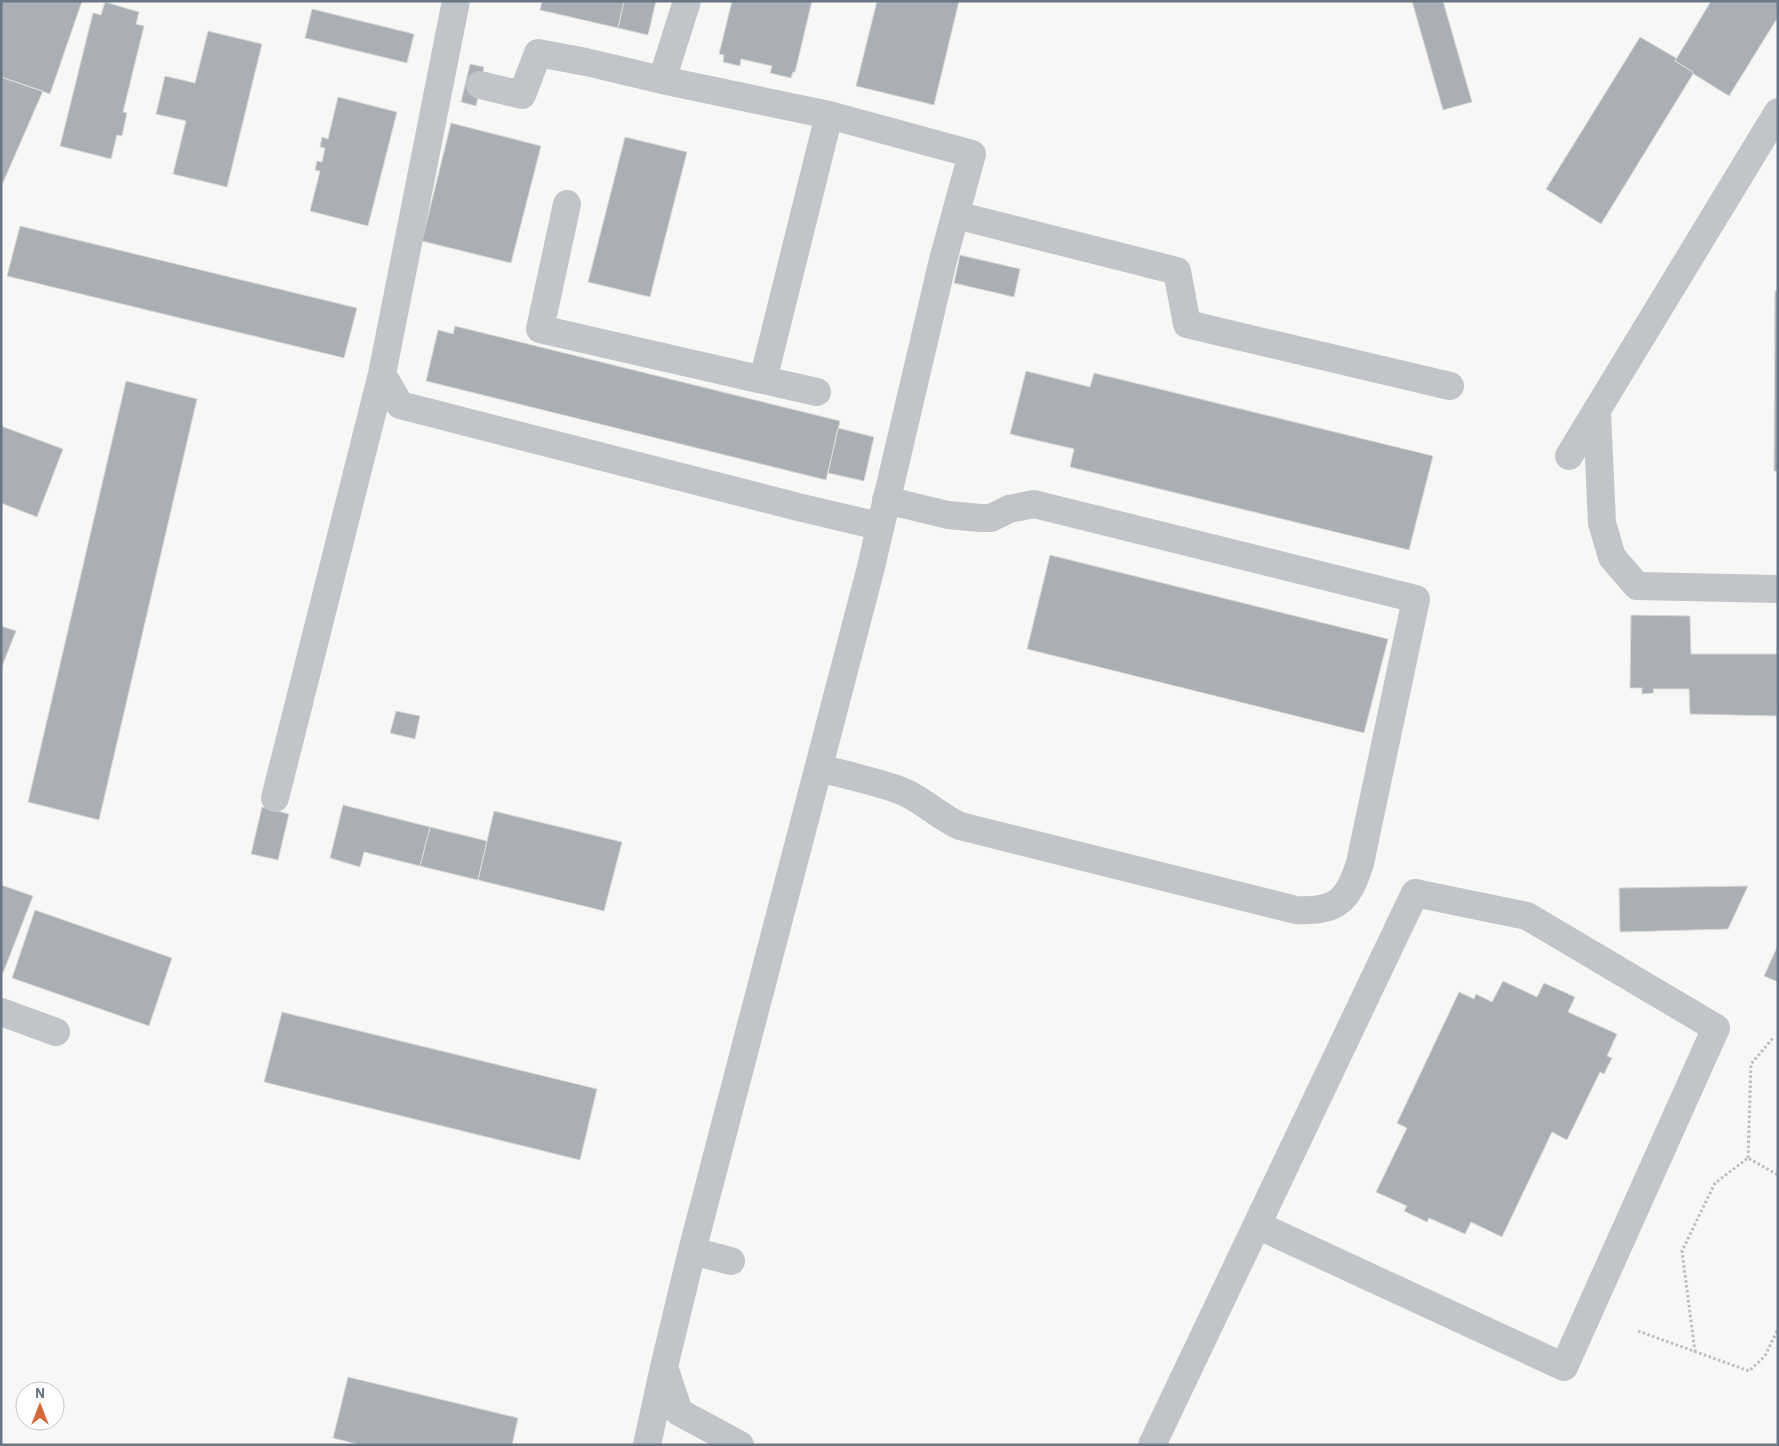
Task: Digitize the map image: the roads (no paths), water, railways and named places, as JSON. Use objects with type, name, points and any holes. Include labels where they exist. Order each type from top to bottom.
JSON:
[{"type":"street","points":[[275,798],[382,374],[462,80],[456,1]]},
{"type":"street","points":[[662,80],[687,1]]},
{"type":"street","points":[[462,80],[522,95],[538,53],[829,115],[972,154],[943,260],[879,526],[870,572],[692,1251],[647,1445]]},
{"type":"street","points":[[1570,456],[1778,112]]},
{"type":"street","points":[[764,380],[829,115]]},
{"type":"street","points":[[567,204],[540,328],[817,392]]},
{"type":"street","points":[[956,214],[1177,271],[1187,324],[1450,386]]},
{"type":"street","points":[[382,374],[400,405],[788,505],[879,526]]},
{"type":"street","points":[[1597,413],[1602,523],[1612,557],[1636,586],[1778,589]]},
{"type":"street","points":[[819,768],[903,792],[923,803],[946,820],[960,826],[1296,910],[1325,909],[1336,904],[1353,883],[1360,863],[1416,599],[1034,504],[1009,509],[991,518],[981,518],[948,515],[886,500]]},
{"type":"street","points":[[1152,1445],[1415,893],[1526,916],[1716,1028],[1564,1367],[1257,1225]]},
{"type":"street","points":[[1,1012],[56,1032]]},
{"type":"street","points":[[692,1251],[731,1261]]},
{"type":"street","points":[[664,1367],[679,1412],[740,1445]]}]
